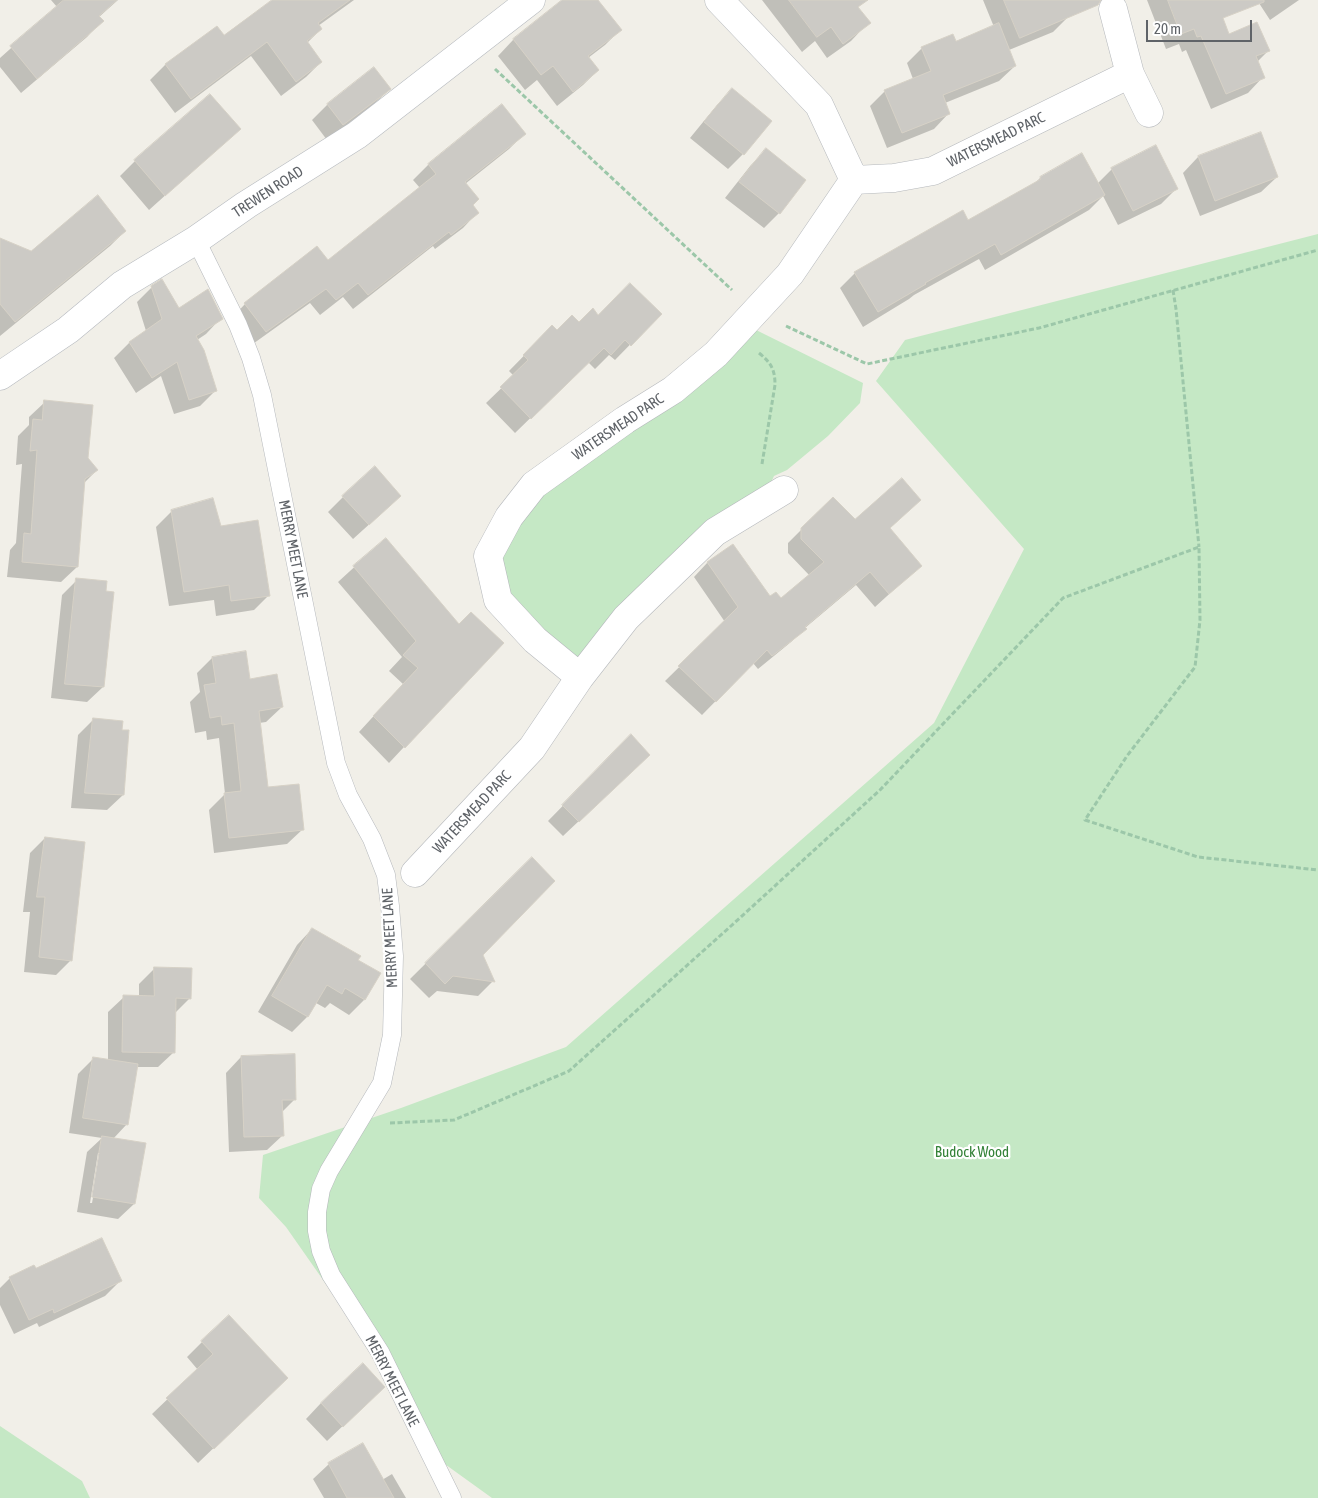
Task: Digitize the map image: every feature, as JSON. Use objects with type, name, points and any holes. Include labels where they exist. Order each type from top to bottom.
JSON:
[{"type":"street","name":"TREWEN ROAD","points":[[0,376],[68,330],[122,285],[196,240],[254,200],[357,134],[531,0]]},
{"type":"street","points":[[719,0],[819,105],[854,180]]},
{"type":"street","points":[[1112,9],[1130,74],[1149,113]]},
{"type":"street","name":"WATERSMEAD PARC","points":[[580,677],[535,640],[498,600],[488,556],[509,517],[534,485],[625,420],[673,390],[716,354],[790,274],[854,180],[894,178],[933,171],[1130,74]]},
{"type":"street","name":"WATERSMEAD PARC","points":[[415,873],[532,748],[580,677],[626,618],[715,532],[775,495]]},
{"type":"lane","name":"MERRY MEET LANE","points":[[196,240],[238,325],[262,394],[336,763],[348,795],[372,839],[386,875],[390,906],[394,956],[392,1036],[382,1083],[329,1171],[321,1190],[317,1212],[317,1231],[321,1250],[331,1275],[380,1352],[452,1498]]},
{"type":"path","points":[[471,47],[755,312],[867,364],[1039,328],[1318,250]]},
{"type":"path","points":[[1173,290],[1199,547],[1200,620],[1195,667],[1127,756],[1085,820],[1198,857],[1318,870]]},
{"type":"path","points":[[735,334],[761,354],[769,362],[775,373],[775,385],[758,483],[775,495]]},
{"type":"path","points":[[359,1124],[454,1120],[570,1071],[880,790],[1063,598],[1199,547]]},
{"type":"green space","name":"Budock Wood","points":[[1318,234],[1318,1498],[492,1498],[417,1444],[370,1347],[286,1227],[259,1198],[263,1155],[401,1108],[566,1047],[934,723],[1024,549],[876,381],[905,340]]},
{"type":"green space","points":[[750,327],[863,383],[860,403],[828,436],[787,470],[774,476],[767,491],[583,662],[518,614],[495,555],[518,514]]},
{"type":"green space","points":[[0,1426],[82,1481],[90,1498],[0,1498]]},
{"type":"building","points":[[64,0],[117,0],[99,16],[104,21],[37,79],[10,46]]},
{"type":"building","points":[[272,0],[350,0],[318,23],[322,29],[307,41],[322,62],[296,82],[267,42],[191,99],[165,64],[217,26],[224,35]]},
{"type":"building","points":[[562,0],[598,0],[622,30],[588,56],[599,70],[573,92],[553,66],[541,75],[513,39]]},
{"type":"building","points":[[789,0],[868,0],[858,7],[871,23],[843,44],[831,27],[817,37]]},
{"type":"building","points":[[1004,0],[1101,0],[1098,5],[1020,38]]},
{"type":"building","points":[[1168,0],[1264,0],[1264,2],[1223,18],[1229,34],[1257,22],[1270,51],[1256,56],[1265,78],[1226,94],[1201,36],[1197,37],[1194,29],[1181,34]]},
{"type":"building","points":[[999,23],[1016,66],[943,95],[950,114],[902,133],[884,90],[931,71],[921,47],[953,34],[956,41]]},
{"type":"building","points":[[374,67],[391,89],[343,125],[327,104]]},
{"type":"building","points":[[732,88],[772,121],[744,155],[704,122]]},
{"type":"building","points":[[210,94],[241,129],[165,196],[134,160]]},
{"type":"building","points":[[502,104],[526,134],[465,182],[479,199],[473,205],[479,213],[451,235],[449,232],[368,295],[358,283],[336,300],[326,289],[266,332],[244,303],[317,246],[328,260],[436,174],[428,164]]},
{"type":"building","points":[[1261,132],[1278,177],[1215,201],[1198,156]]},
{"type":"building","points":[[1156,145],[1178,189],[1133,211],[1111,168]]},
{"type":"building","points":[[766,148],[806,180],[780,214],[739,182]]},
{"type":"building","points":[[1082,153],[1105,195],[1001,255],[995,244],[878,312],[854,272],[963,210],[968,220],[1041,179],[1040,177]]},
{"type":"building","points":[[98,195],[126,231],[15,322],[0,304],[0,238],[31,251]]},
{"type":"building","points":[[162,279],[179,308],[208,289],[223,319],[196,336],[204,350],[217,391],[189,400],[177,362],[152,378],[129,342],[162,319],[151,286]]},
{"type":"building","points":[[630,283],[662,314],[631,346],[625,340],[611,355],[604,348],[531,419],[500,387],[528,360],[523,355],[552,325],[557,330],[572,315],[579,322],[593,308],[598,315]]},
{"type":"building","points":[[44,400],[93,405],[88,458],[98,470],[85,479],[78,567],[22,562],[24,533],[31,534],[37,450],[30,451],[33,419],[42,420]]},
{"type":"building","points":[[375,466],[401,496],[369,525],[342,496]]},
{"type":"building","points":[[902,478],[921,500],[890,528],[922,566],[889,594],[870,572],[805,627],[807,629],[772,656],[767,650],[716,702],[678,666],[738,607],[707,562],[733,544],[770,596],[776,592],[781,598],[824,562],[801,539],[801,528],[833,497],[855,519]]},
{"type":"building","points":[[213,498],[221,526],[258,520],[270,596],[231,601],[229,585],[184,592],[171,510]]},
{"type":"building","points":[[386,538],[459,624],[471,612],[504,643],[405,748],[373,716],[418,668],[403,655],[416,641],[353,566]]},
{"type":"building","points":[[76,578],[107,581],[106,591],[114,592],[104,687],[65,684]]},
{"type":"building","points":[[246,651],[250,679],[277,674],[283,707],[259,711],[268,787],[299,784],[304,830],[229,838],[224,793],[241,791],[234,723],[222,725],[221,716],[210,718],[204,685],[216,683],[212,657]]},
{"type":"building","points":[[93,718],[123,721],[122,730],[129,730],[124,795],[85,793]]},
{"type":"building","points":[[631,734],[650,755],[579,822],[562,805]]},
{"type":"building","points":[[45,837],[85,842],[72,961],[39,957],[45,897],[37,897]]},
{"type":"building","points":[[532,857],[555,881],[483,955],[495,982],[453,976],[445,984],[425,963]]},
{"type":"building","points":[[312,928],[361,956],[358,960],[381,973],[365,1000],[345,988],[342,994],[327,985],[308,1017],[272,996]]},
{"type":"building","points":[[154,967],[192,968],[191,999],[176,998],[175,1053],[122,1052],[123,995],[154,996]]},
{"type":"building","points":[[295,1054],[296,1100],[282,1100],[284,1136],[244,1137],[241,1056]]},
{"type":"building","points":[[93,1057],[138,1064],[128,1125],[83,1118]]},
{"type":"building","points":[[102,1136],[146,1143],[135,1204],[92,1197]]},
{"type":"building","points":[[102,1238],[122,1281],[54,1313],[53,1309],[29,1320],[9,1277],[34,1265],[36,1268]]},
{"type":"building","points":[[229,1315],[288,1378],[214,1449],[166,1398],[213,1354],[201,1341]]},
{"type":"building","points":[[363,1363],[385,1387],[343,1427],[321,1403]]},
{"type":"building","points":[[363,1443],[394,1498],[347,1498],[328,1463]]}]
